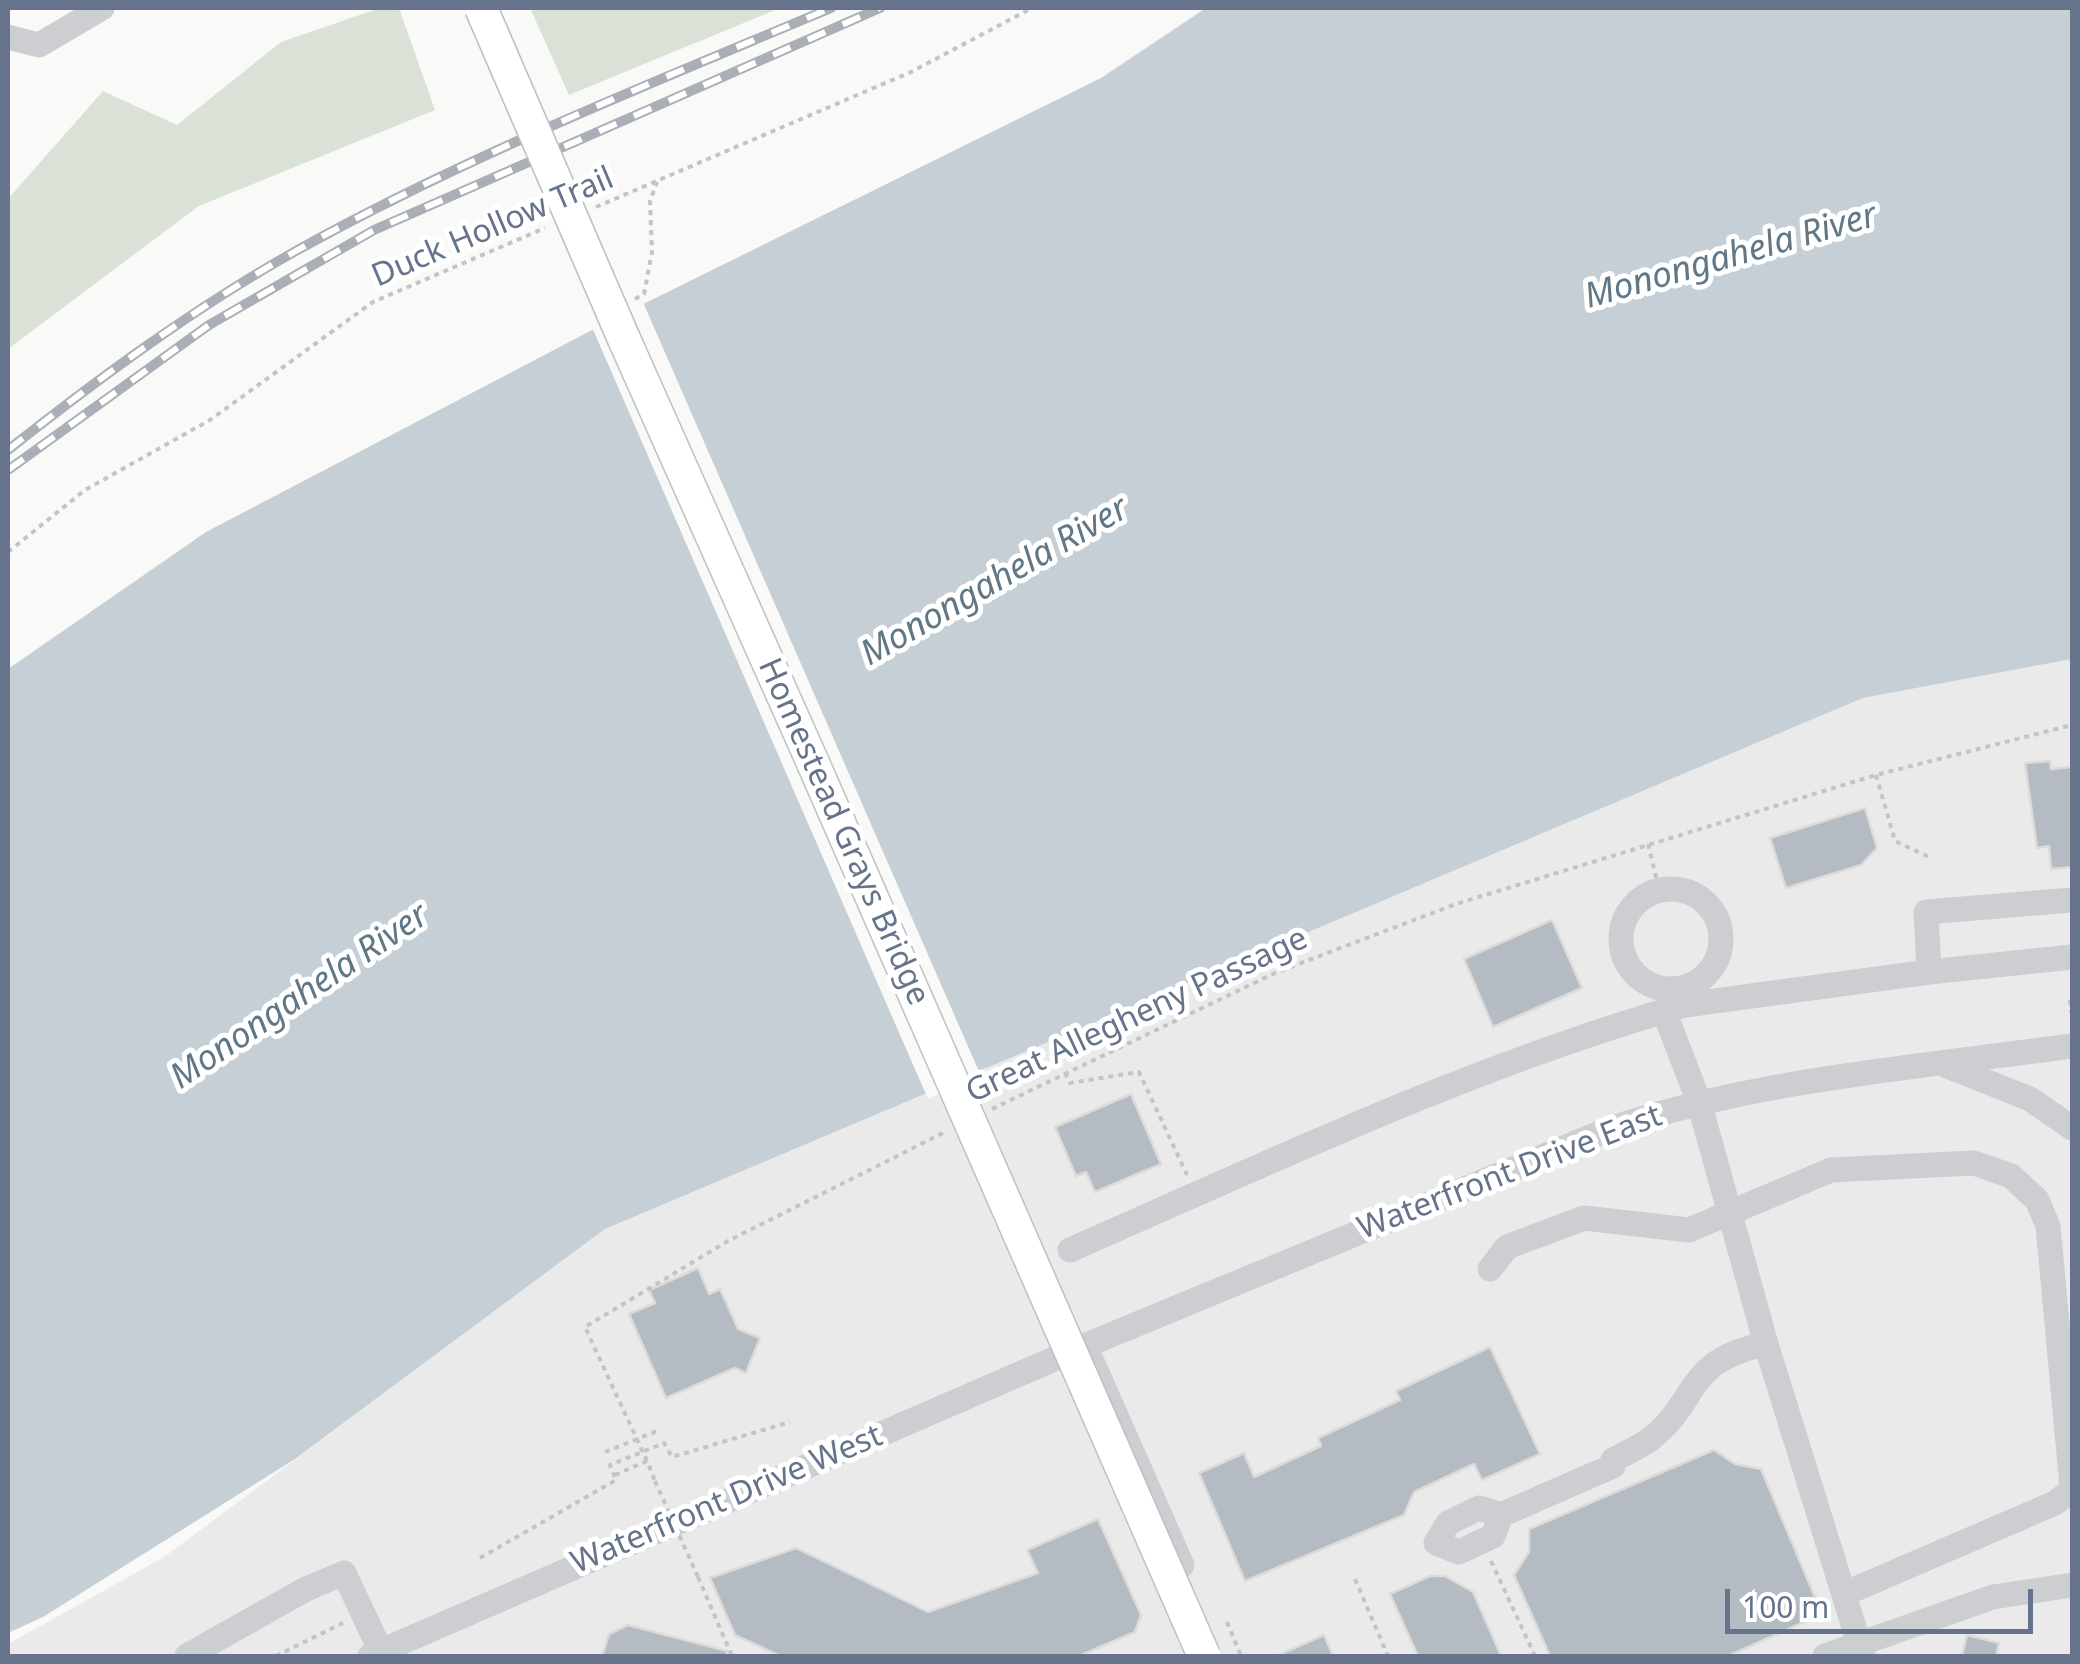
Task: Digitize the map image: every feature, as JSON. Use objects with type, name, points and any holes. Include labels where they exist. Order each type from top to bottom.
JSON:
[{"type":"main road","name":"Homestead Grays Bridge","points":[[481,8],[1204,1656]]},
{"type":"street","points":[[8,37],[40,45],[102,8]]},
{"type":"street","points":[[1677,1002],[1710,974],[1723,944],[1716,912],[1691,891],[1658,889],[1635,901],[1628,912],[1621,924],[1620,950],[1633,974],[1677,1002],[1699,1102],[1766,1344],[1861,1649]]},
{"type":"street","points":[[1929,972],[1926,912],[2072,900]]},
{"type":"street","points":[[1070,1250],[1440,1088],[1677,1002],[2072,957]]},
{"type":"street","name":"Waterfront Drive East","points":[[1084,1346],[1540,1156],[1699,1102],[2072,1046]]},
{"type":"street","points":[[1942,1064],[2030,1099],[2072,1128]]},
{"type":"street","points":[[1490,1268],[1507,1247],[1584,1218],[1688,1230],[1831,1170],[1974,1163],[2011,1176],[2036,1200],[2048,1226],[2072,1488],[2055,1503],[1844,1594]]},
{"type":"street","points":[[1501,1516],[1613,1466],[1613,1460],[1648,1440],[1668,1420],[1702,1372],[1730,1352],[1766,1344]]},
{"type":"street","points":[[1084,1346],[1220,1656]]},
{"type":"street","name":"Waterfront Drive West","points":[[378,1655],[1084,1346]]},
{"type":"street","points":[[187,1656],[306,1589],[344,1573],[378,1655]]},
{"type":"street","points":[[1825,1656],[1861,1649],[1992,1597],[2072,1584]]},
{"type":"path","name":"Duck Hollow Trail","points":[[589,210],[911,72],[1032,8]]},
{"type":"path","points":[[629,302],[644,294],[652,252],[650,201],[658,182]]},
{"type":"path","name":"Duck Hollow Trail","points":[[8,552],[85,490],[210,420],[373,302],[555,224]]},
{"type":"path","name":"Great Allegheny Passage","points":[[982,1113],[1348,943],[1648,844],[1876,775],[2072,725]]},
{"type":"path","points":[[1876,775],[1896,841],[1929,857]]},
{"type":"path","points":[[1648,844],[1658,889]]},
{"type":"path","points":[[2070,1000],[2071,1012]]},
{"type":"path","points":[[1065,1073],[1070,1083],[1139,1072],[1196,1194]]},
{"type":"path","name":"Great Allegheny Passage","points":[[732,1656],[643,1448],[585,1327],[728,1241],[950,1130]]},
{"type":"path","points":[[480,1558],[616,1480],[610,1464],[643,1448],[664,1444],[672,1457],[790,1422]]},
{"type":"path","points":[[605,1452],[657,1430]]},
{"type":"path","points":[[615,1476],[648,1460]]},
{"type":"path","points":[[1492,1564],[1535,1656]]},
{"type":"path","points":[[1356,1579],[1388,1656]]},
{"type":"path","points":[[1227,1622],[1241,1656]]},
{"type":"path","points":[[276,1656],[338,1625]]},
{"type":"shaded area","points":[[380,8],[399,8],[435,110],[199,206],[8,349],[8,199],[103,91],[177,125],[281,42]]},
{"type":"shaded area","points":[[530,8],[780,8],[569,95]]},
{"type":"shaded area","points":[[2072,659],[2072,1656],[8,1656],[8,1644],[164,1557],[605,1229],[1863,698]]},
{"type":"water","name":"Monongahela River","points":[[1206,8],[2072,8],[2072,659],[1863,698],[605,1229],[295,1459],[43,1617],[8,1633],[8,669],[206,532],[617,317],[1101,78]]},
{"type":"pier","points":[[642,300],[981,1076],[928,1099],[591,325]]},
{"type":"building","points":[[2050,761],[2051,769],[2072,767],[2072,867],[2051,869],[2049,846],[2037,848],[2025,763]]},
{"type":"building","points":[[1865,808],[1877,848],[1861,865],[1786,888],[1770,838]]},
{"type":"building","points":[[1552,920],[1582,988],[1493,1027],[1464,959]]},
{"type":"building","points":[[1131,1094],[1161,1164],[1095,1192],[1086,1172],[1076,1176],[1055,1127]]},
{"type":"building","points":[[698,1268],[709,1294],[720,1289],[738,1329],[760,1338],[746,1373],[735,1368],[666,1398],[629,1314],[655,1303],[649,1290]]},
{"type":"building","points":[[1490,1347],[1540,1454],[1482,1480],[1474,1464],[1414,1492],[1404,1515],[1245,1581],[1199,1473],[1244,1453],[1254,1477],[1321,1446],[1318,1438],[1400,1400],[1396,1391]]},
{"type":"building","points":[[1714,1450],[1735,1464],[1761,1469],[1822,1614],[1728,1656],[1550,1656],[1514,1575],[1529,1552],[1529,1529]]},
{"type":"building","points":[[1098,1519],[1141,1615],[1135,1632],[1079,1656],[780,1656],[735,1635],[710,1578],[796,1548],[928,1612],[1038,1573],[1027,1550]]},
{"type":"building","points":[[1430,1576],[1445,1576],[1473,1592],[1501,1656],[1418,1656],[1390,1594]]},
{"type":"building","points":[[628,1625],[727,1651],[726,1656],[602,1656],[609,1634]]},
{"type":"building","points":[[1324,1635],[1333,1656],[1276,1656]]},
{"type":"building","points":[[1967,1635],[1999,1643],[1996,1656],[1962,1656]]},
{"type":"railway","points":[[8,450],[183,321],[256,274],[359,217],[559,122],[831,8]]},
{"type":"railway","points":[[8,470],[209,325],[374,230],[880,8]]}]
